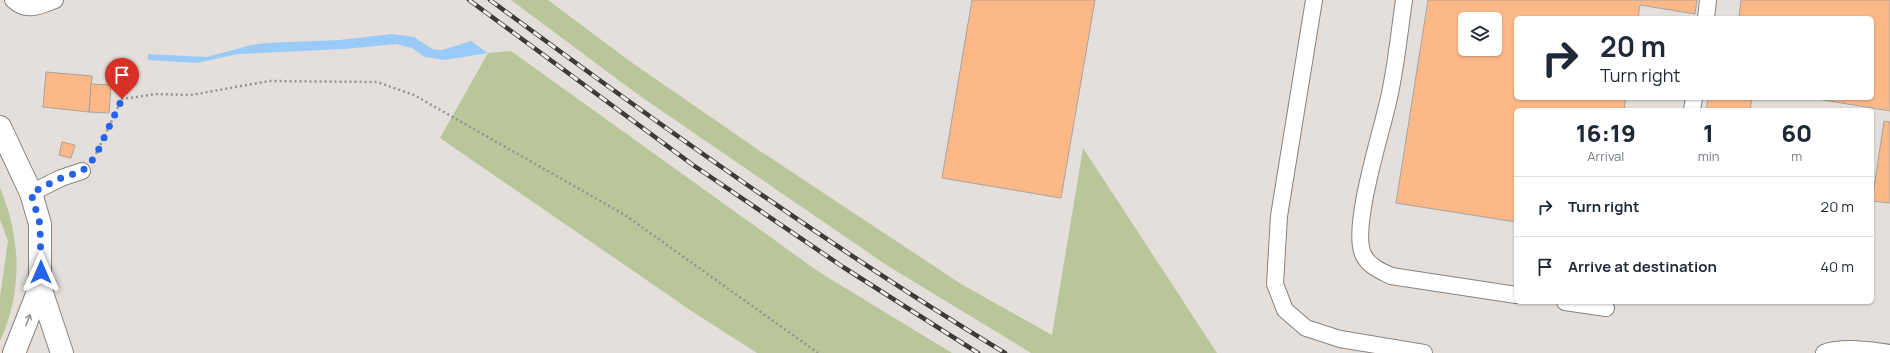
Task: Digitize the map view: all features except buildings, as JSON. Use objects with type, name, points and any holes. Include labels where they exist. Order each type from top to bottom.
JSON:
[{"type":"street","points":[[0,127],[31,193],[40,224],[40,287],[62,353]]},
{"type":"street","points":[[14,353],[40,287]]},
{"type":"lane","points":[[13,0],[25,9],[55,0]]},
{"type":"lane","points":[[1314,0],[1279,216],[1275,284],[1285,310],[1306,328],[1340,339],[1424,353]]},
{"type":"lane","points":[[1404,0],[1388,101],[1363,204],[1360,232],[1363,254],[1374,268],[1391,276],[1514,295]]},
{"type":"lane","points":[[1706,16],[1708,0]]},
{"type":"lane","points":[[31,193],[61,178],[82,171]]},
{"type":"lane","points":[[1579,304],[1606,308]]},
{"type":"lane","points":[[1824,353],[1830,350],[1862,350],[1890,353]]},
{"type":"path","points":[[82,171],[97,153],[122,99],[156,94],[191,95],[269,81],[377,82],[414,96],[625,215],[818,353]]},
{"type":"green space","points":[[511,0],[548,0],[631,62],[757,149],[961,284],[1052,335],[1083,148],[1217,353],[1031,353],[888,266],[640,96]]},
{"type":"green space","points":[[511,51],[819,272],[952,353],[757,353],[693,312],[440,138],[488,53]]},
{"type":"green space","points":[[0,188],[12,226],[15,245],[16,284],[13,303],[0,341],[0,297],[8,241],[0,220]]},
{"type":"water","points":[[392,34],[414,37],[432,49],[442,50],[471,41],[488,53],[445,60],[425,57],[412,48],[396,44],[344,49],[238,54],[197,63],[148,60],[148,54],[207,57],[251,45],[266,43],[339,40]]},
{"type":"railway","points":[[469,0],[693,165],[843,267],[978,353]]},
{"type":"railway","points":[[490,0],[680,138],[808,227],[873,270],[1005,353]]},
{"type":"route","points":[[41,272],[40,224],[31,193],[61,178],[82,171],[89,165],[97,153],[122,99]]}]
